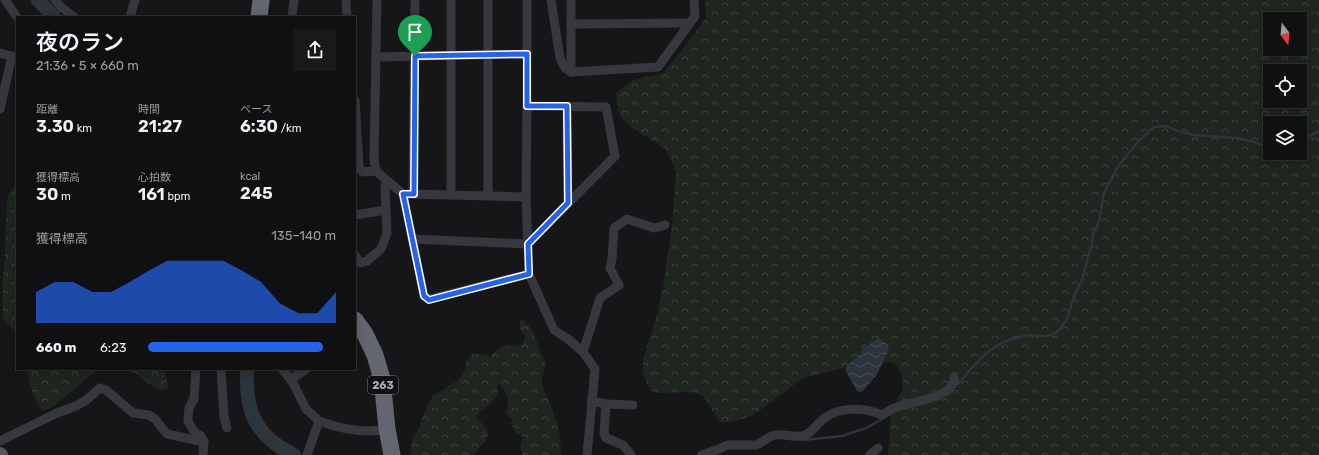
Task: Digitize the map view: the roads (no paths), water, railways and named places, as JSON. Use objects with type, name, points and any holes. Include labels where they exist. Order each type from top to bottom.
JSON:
[{"type":"highway","points":[[259,16],[261,0]]},
{"type":"highway","name":"263","points":[[357,328],[375,355],[382,379],[387,429],[392,455]]},
{"type":"street","points":[[5,0],[16,16]]},
{"type":"street","points":[[55,0],[73,16]]},
{"type":"street","points":[[130,16],[135,0]]},
{"type":"street","points":[[292,16],[294,0]]},
{"type":"street","points":[[346,0],[347,16]]},
{"type":"street","points":[[377,0],[374,159],[376,171],[403,194],[424,296],[429,300],[529,274]]},
{"type":"street","points":[[414,194],[415,0]]},
{"type":"street","points":[[451,0],[451,194]]},
{"type":"street","points":[[488,0],[488,196]]},
{"type":"street","points":[[527,0],[526,197],[529,274],[554,330],[568,339],[583,352],[594,369],[587,455]]},
{"type":"street","points":[[551,0],[560,58],[564,68],[571,72],[658,67],[695,16],[694,0]]},
{"type":"street","points":[[571,0],[571,72]]},
{"type":"street","points":[[571,24],[690,23]]},
{"type":"street","points":[[0,53],[12,56],[0,109]]},
{"type":"street","points":[[376,57],[527,54]]},
{"type":"street","points":[[412,239],[528,244],[615,156],[606,107],[527,106]]},
{"type":"street","points":[[567,106],[568,203]]},
{"type":"street","points":[[356,116],[359,172],[376,171]]},
{"type":"street","points":[[356,256],[360,263],[367,261],[381,249],[387,233],[385,186],[389,182]]},
{"type":"street","points":[[403,194],[526,197]]},
{"type":"street","points":[[356,215],[386,210]]},
{"type":"street","points":[[583,352],[600,298],[619,285],[610,268],[614,228],[626,219],[654,228],[665,225]]},
{"type":"street","points":[[196,370],[194,399],[189,408],[188,421],[194,433],[201,436],[204,442],[203,455]]},
{"type":"street","points":[[221,370],[224,416],[228,428]]},
{"type":"street","points":[[283,370],[306,409],[319,421],[347,430],[377,432],[387,429]]},
{"type":"street","points":[[290,380],[305,370]]},
{"type":"street","points":[[702,455],[727,445],[756,446],[761,444],[770,436],[777,434],[807,435],[826,417],[845,410],[863,410],[882,415],[894,408],[938,396],[948,390],[956,381],[954,378]]},
{"type":"street","points":[[0,441],[57,413],[76,406],[85,401],[100,388],[106,390],[133,414],[149,415],[155,419],[168,434],[204,442]]},
{"type":"street","points":[[591,401],[606,404],[633,405]]},
{"type":"street","points":[[606,404],[604,433],[606,438],[622,445],[631,455]]},
{"type":"street","points":[[308,452],[319,421]]},
{"type":"street","points":[[870,455],[878,448]]},
{"type":"water","points":[[879,338],[888,345],[889,350],[876,376],[862,392],[857,391],[845,370],[849,364],[862,352],[863,348]]},
{"type":"waterway","points":[[38,0],[53,16]]},
{"type":"waterway","points":[[1059,330],[1067,319],[1075,294],[1082,280],[1093,234],[1099,222],[1104,193],[1119,165],[1137,143],[1154,127],[1166,126],[1194,135],[1237,138],[1263,145]]},
{"type":"waterway","points":[[1307,137],[1319,131]]},
{"type":"waterway","points":[[958,384],[987,353],[1004,342],[1030,335],[1049,336],[1058,331]]},
{"type":"waterway","points":[[247,370],[248,400],[254,418],[265,435],[280,447],[294,455]]},
{"type":"waterway","points":[[803,440],[842,436],[866,428],[884,418]]}]
